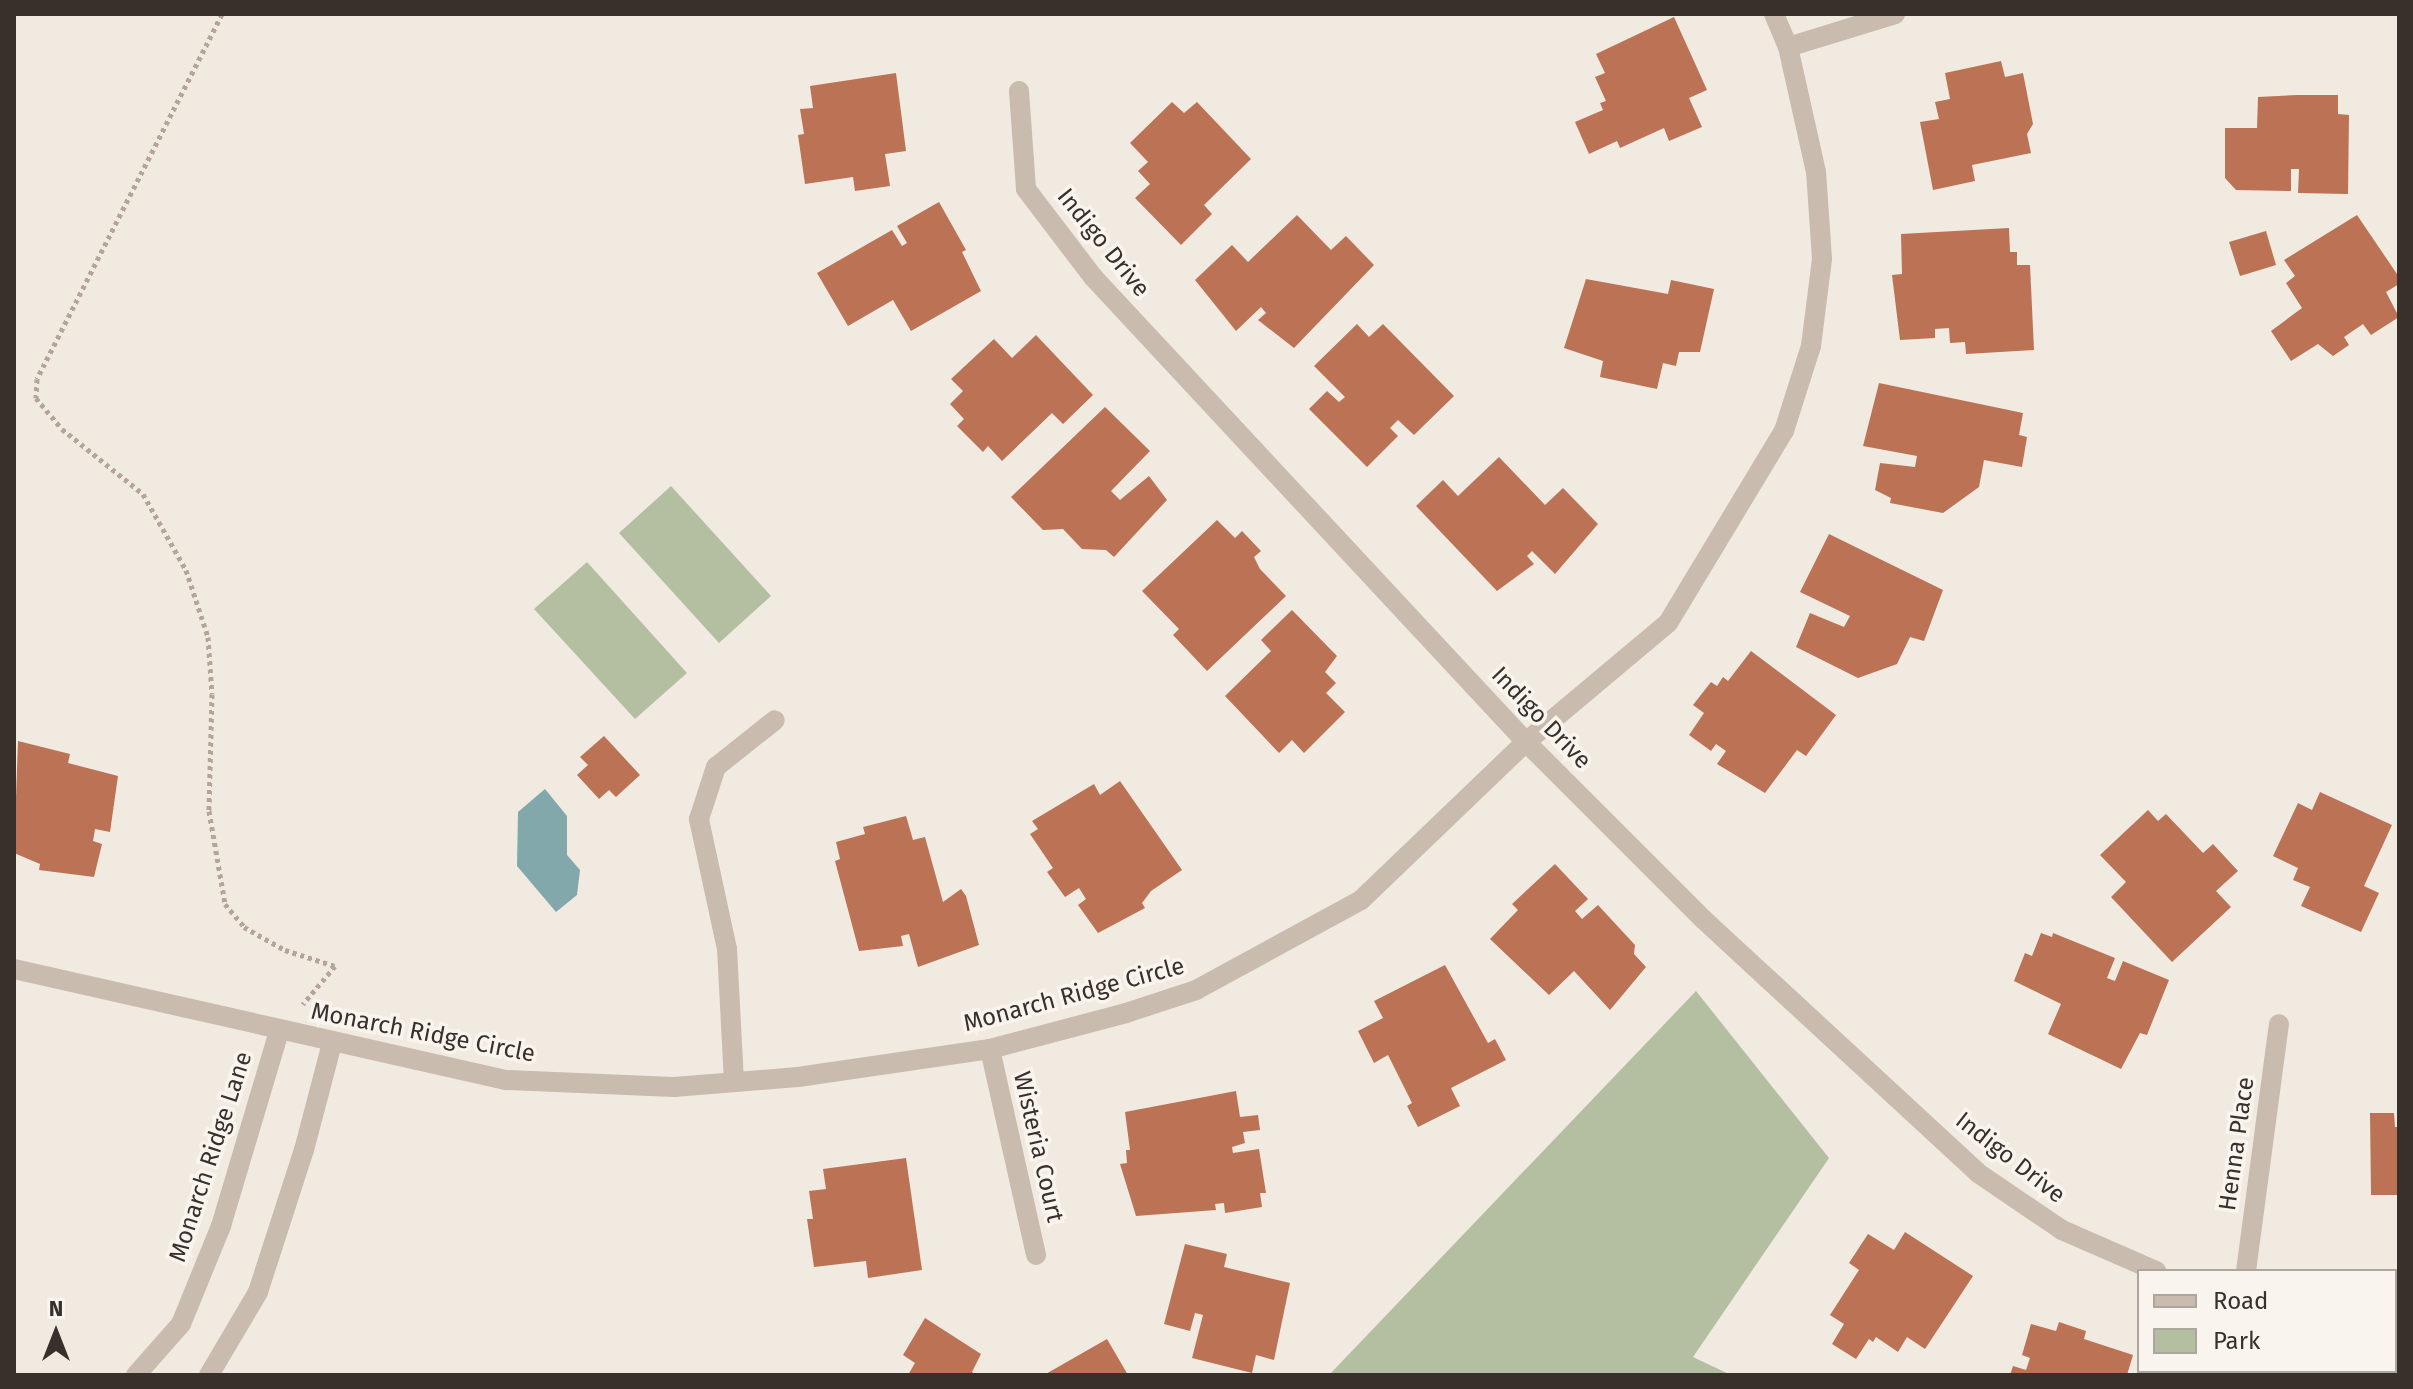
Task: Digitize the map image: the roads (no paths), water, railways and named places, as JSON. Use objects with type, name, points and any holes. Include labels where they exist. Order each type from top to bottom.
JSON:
[{"type":"street","name":"Monarch Ridge Circle","points":[[14,969],[279,1032],[506,1080],[674,1087],[990,1049],[1196,990],[1361,900],[1526,742],[1668,623],[1784,431],[1800,389],[1819,302],[1821,215],[1788,47],[1774,14]]},
{"type":"street","points":[[1788,47],[1895,14]]},
{"type":"street","name":"Indigo Drive","points":[[1019,91],[1026,189],[1093,277],[1526,742],[1703,919],[1978,1173],[2062,1230],[2151,1269]]},
{"type":"street","points":[[734,1082],[727,949],[699,819],[716,767],[775,720]]},
{"type":"street","name":"Henna Place","points":[[2246,1269],[2279,1024]]},
{"type":"street","name":"Monarch Ridge Lane","points":[[136,1375],[181,1324],[221,1226],[279,1032]]},
{"type":"street","points":[[209,1375],[258,1292],[304,1150],[332,1043]]},
{"type":"street","name":"Wisteria Court","points":[[990,1049],[1036,1255]]},
{"type":"water","points":[[545,789],[567,816],[567,855],[580,870],[577,895],[556,912],[517,866],[518,812]]}]
